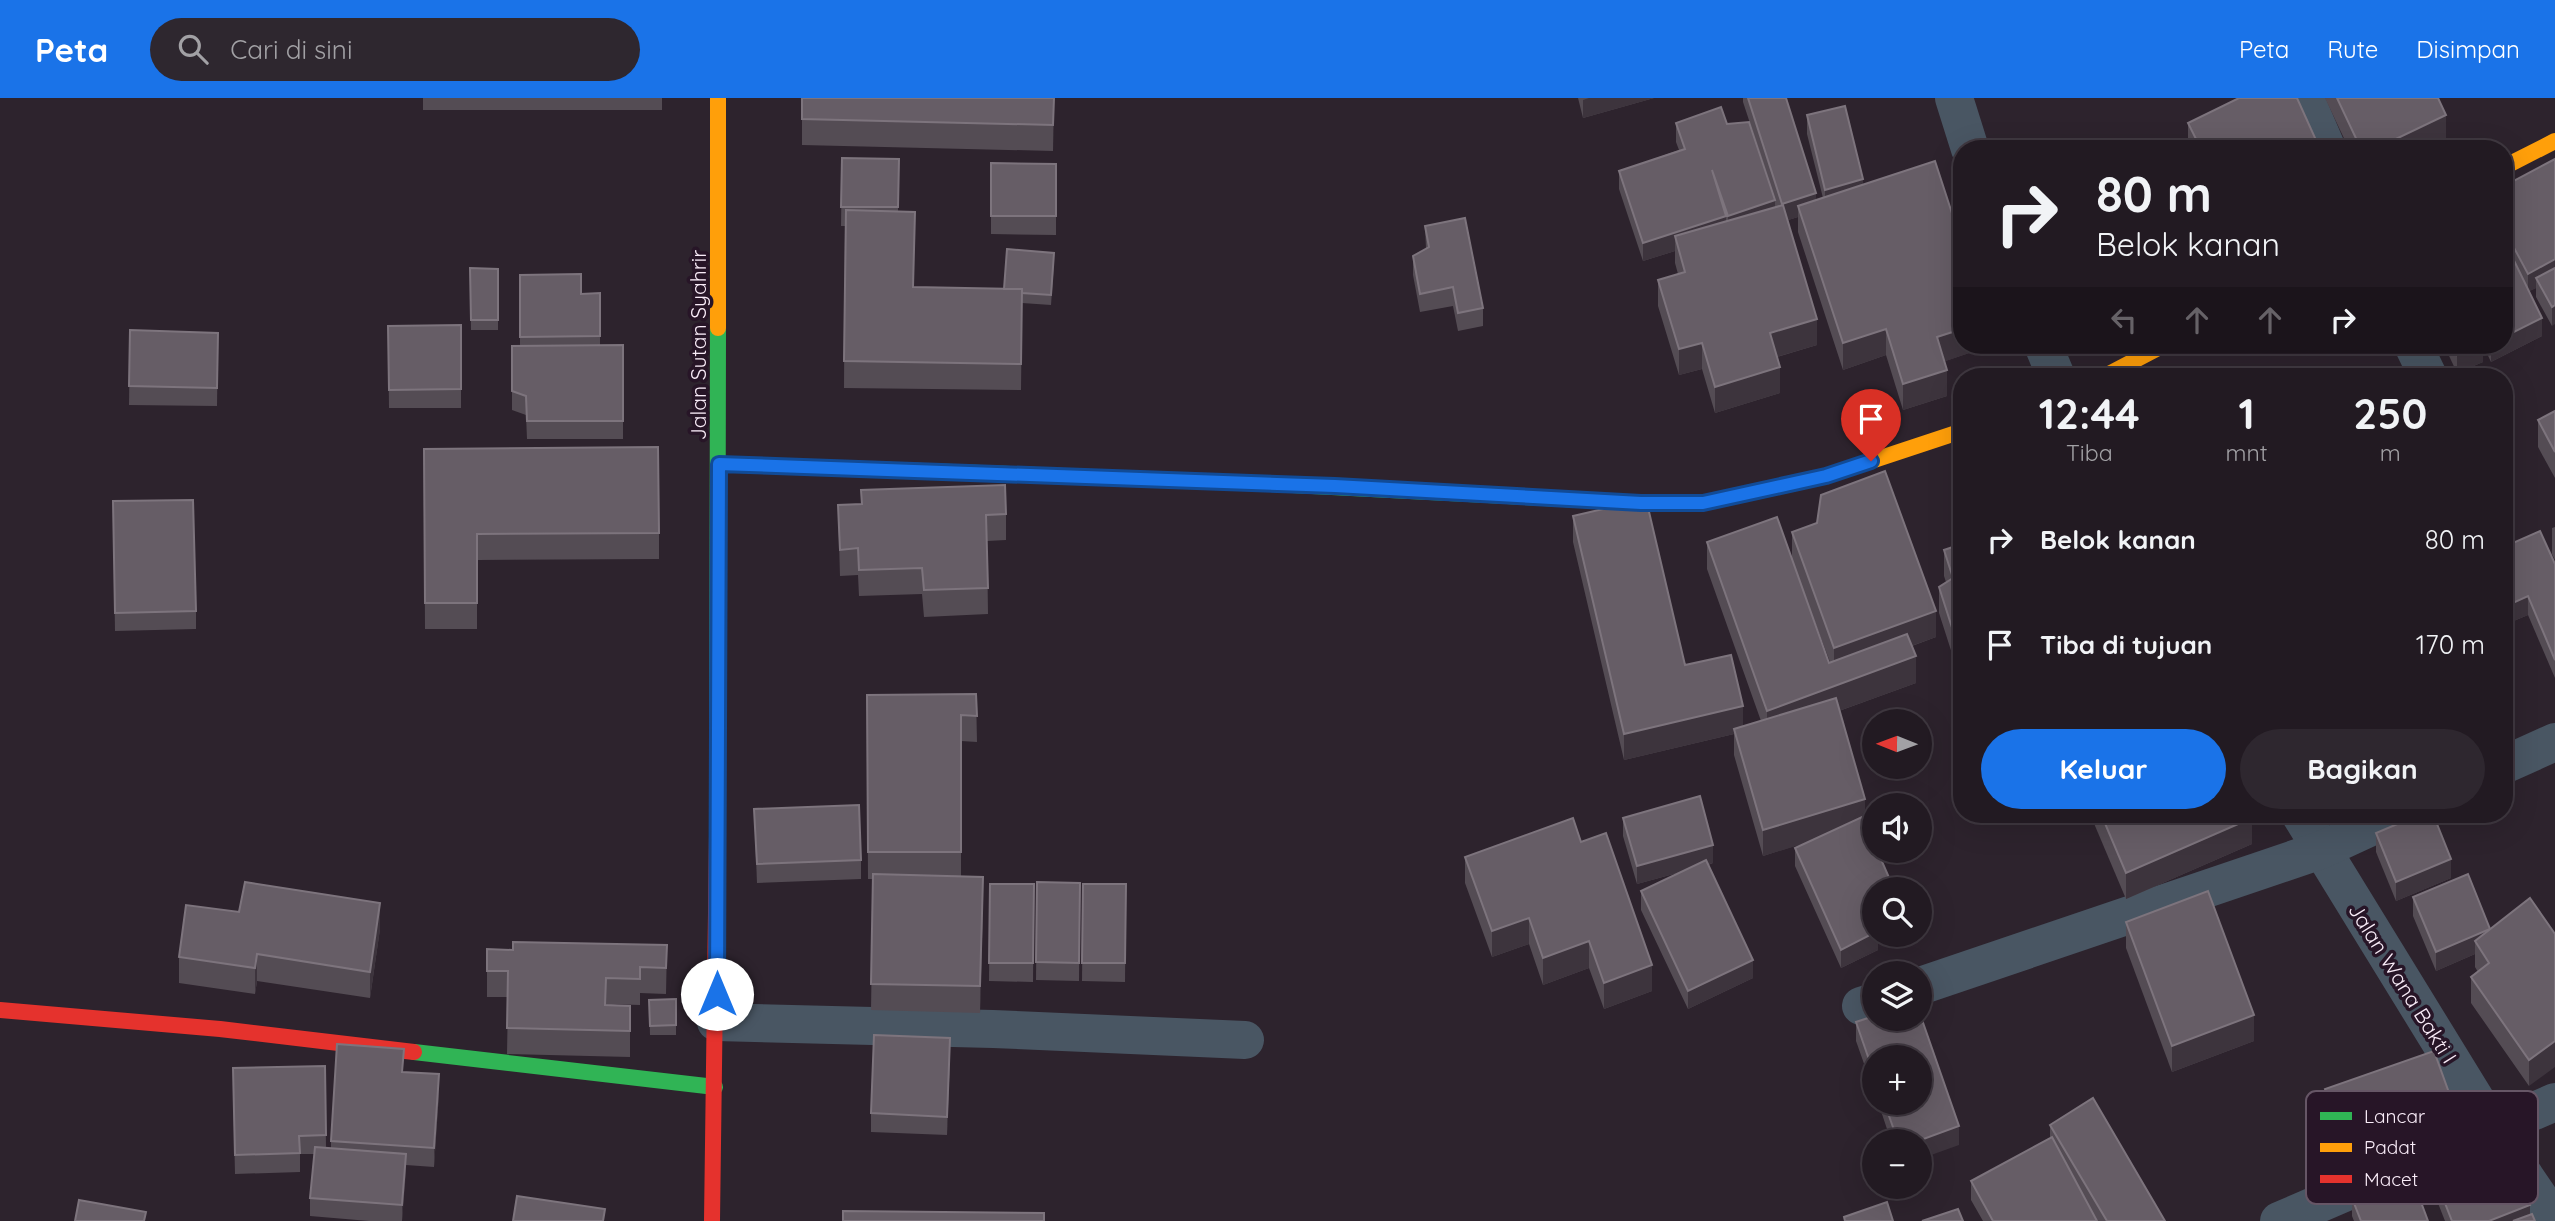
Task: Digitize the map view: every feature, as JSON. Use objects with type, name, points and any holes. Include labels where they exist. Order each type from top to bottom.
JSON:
[{"type":"street","name":"Jalan Sutan Syahrir","points":[[712,1221],[716,1022],[719,464],[718,98]]},
{"type":"street","points":[[1954,98],[1967,140]]},
{"type":"street","points":[[2305,98],[2323,140]]},
{"type":"street","points":[[2513,162],[2555,141]]},
{"type":"street","points":[[2120,368],[2147,354]]},
{"type":"street","points":[[719,464],[1335,486],[1641,503],[1703,503],[1826,476],[1953,434]]},
{"type":"street","points":[[2513,761],[2555,742]]},
{"type":"street","name":"Jalan Wana Bakti I","points":[[2305,823],[2471,1091]]},
{"type":"street","points":[[1932,982],[2321,850],[2380,823]]},
{"type":"street","points":[[0,1010],[220,1029],[715,1087]]},
{"type":"street","points":[[716,1022],[993,1029],[1245,1040]]},
{"type":"street","points":[[2538,1110],[2555,1102]]},
{"type":"street","name":"Jalan Wana Bakti I","points":[[2538,1195],[2555,1221]]},
{"type":"street","points":[[2279,1221],[2319,1204]]},
{"type":"building","points":[[802,98],[1054,98],[1053,125],[802,119]]},
{"type":"building","points":[[1748,98],[1786,98],[1816,193],[1782,204]]},
{"type":"building","points":[[2239,98],[2297,98],[2316,140],[2196,140],[2188,123]]},
{"type":"building","points":[[2337,98],[2438,98],[2446,115],[2394,140],[2357,140]]},
{"type":"building","points":[[1845,106],[1863,179],[1825,190],[1807,115]]},
{"type":"building","points":[[1721,107],[1727,124],[1749,122],[1775,200],[1728,216],[1712,170],[1726,216],[1643,243],[1619,171],[1685,149],[1676,123]]},
{"type":"building","points":[[842,158],[899,159],[898,207],[841,207]]},
{"type":"building","points":[[2555,159],[2555,259],[2528,274],[2513,246],[2513,181]]},
{"type":"building","points":[[1935,161],[1953,216],[1953,332],[1937,337],[1947,370],[1903,384],[1886,329],[1843,343],[1798,206]]},
{"type":"building","points":[[991,163],[1056,164],[1056,216],[991,216]]},
{"type":"building","points":[[1783,205],[1817,319],[1770,333],[1780,367],[1715,387],[1702,343],[1679,349],[1658,280],[1685,272],[1675,236]]},
{"type":"building","points":[[846,210],[915,212],[913,287],[1022,289],[1021,364],[844,361]]},
{"type":"building","points":[[1465,218],[1483,308],[1458,313],[1453,287],[1420,294],[1413,256],[1429,247],[1425,226]]},
{"type":"building","points":[[1007,249],[1054,253],[1051,295],[1022,293],[1022,289],[1004,289]]},
{"type":"building","points":[[2513,258],[2542,318],[2513,332]]},
{"type":"building","points":[[470,268],[498,269],[498,320],[471,320]]},
{"type":"building","points":[[2555,268],[2555,305],[2552,307],[2536,278]]},
{"type":"building","points":[[581,274],[581,294],[600,293],[600,336],[520,337],[520,275]]},
{"type":"building","points":[[461,325],[461,389],[389,390],[388,326]]},
{"type":"building","points":[[130,330],[218,333],[217,388],[129,386]]},
{"type":"building","points":[[623,345],[623,421],[527,421],[526,396],[512,391],[512,346]]},
{"type":"building","points":[[2555,411],[2555,452],[2538,420]]},
{"type":"building","points":[[658,447],[659,533],[477,534],[477,603],[425,603],[424,449]]},
{"type":"building","points":[[1885,471],[1936,611],[1834,648],[1792,532],[1817,523],[1821,495]]},
{"type":"building","points":[[1005,485],[1006,514],[986,515],[988,588],[924,590],[922,568],[859,570],[858,548],[840,550],[838,505],[862,504],[861,490]]},
{"type":"building","points":[[1646,499],[1685,665],[1731,655],[1743,706],[1624,734],[1573,516]]},
{"type":"building","points":[[193,500],[196,611],[115,613],[113,501]]},
{"type":"building","points":[[1777,517],[1829,663],[1907,634],[1916,656],[1767,711],[1707,542]]},
{"type":"building","points":[[2540,531],[2555,564],[2555,660],[2528,596],[2513,603],[2513,543]]},
{"type":"building","points":[[1953,547],[1953,578],[1944,550]]},
{"type":"building","points":[[1953,578],[1953,631],[1939,587]]},
{"type":"building","points":[[976,694],[977,716],[961,715],[961,852],[868,852],[867,695]]},
{"type":"building","points":[[1836,698],[1863,793],[1862,800],[1763,830],[1734,729]]},
{"type":"building","points":[[1700,796],[1713,845],[1637,866],[1623,818]]},
{"type":"building","points":[[859,805],[861,860],[757,864],[754,809]]},
{"type":"building","points":[[1862,817],[1862,863],[1883,863],[1889,877],[1862,877],[1862,939],[1841,950],[1795,848]]},
{"type":"building","points":[[1573,818],[1581,842],[1606,833],[1652,965],[1604,983],[1589,941],[1543,958],[1529,918],[1492,931],[1465,857]]},
{"type":"building","points":[[2105,823],[2241,823],[2126,873]]},
{"type":"building","points":[[2400,823],[2437,823],[2451,859],[2396,882],[2376,833]]},
{"type":"building","points":[[1706,860],[1753,960],[1688,991],[1641,891]]},
{"type":"building","points":[[873,874],[983,877],[980,986],[871,984]]},
{"type":"building","points":[[2468,874],[2490,929],[2436,952],[2413,897]]},
{"type":"building","points":[[245,882],[380,903],[370,972],[257,954],[255,968],[179,957],[186,905],[239,912]]},
{"type":"building","points":[[1037,882],[1080,883],[1079,963],[1036,962]]},
{"type":"building","points":[[990,884],[1034,884],[1033,963],[989,963]]},
{"type":"building","points":[[1083,884],[1126,884],[1125,963],[1082,963]]},
{"type":"building","points":[[2208,891],[2254,1015],[2172,1046],[2126,922]]},
{"type":"building","points":[[2530,898],[2555,934],[2555,1041],[2529,1060],[2471,977],[2489,963],[2475,941]]},
{"type":"building","points":[[513,942],[667,945],[666,968],[640,967],[640,979],[606,978],[605,1005],[630,1006],[630,1031],[507,1028],[508,971],[487,971],[487,949],[513,950]]},
{"type":"building","points":[[676,999],[676,1025],[650,1026],[649,1000]]},
{"type":"building","points":[[1862,1020],[1862,1031],[1926,1031],[1931,1045],[1864,1045],[1856,1022]]},
{"type":"building","points":[[874,1035],[950,1038],[947,1117],[871,1113]]},
{"type":"building","points":[[337,1044],[404,1049],[402,1072],[439,1074],[434,1148],[331,1141]]},
{"type":"building","points":[[1932,1048],[1959,1126],[1932,1136],[1932,1129],[1894,1129],[1889,1115],[1932,1115]]},
{"type":"building","points":[[2434,1051],[2448,1091],[2326,1091],[2325,1089]]},
{"type":"building","points":[[325,1066],[326,1135],[299,1136],[300,1153],[235,1155],[233,1068]]},
{"type":"building","points":[[2093,1098],[2165,1221],[2107,1221],[2050,1125]]},
{"type":"building","points":[[2052,1137],[2097,1221],[1993,1221],[1971,1181]]},
{"type":"building","points":[[315,1147],[406,1154],[402,1205],[310,1198]]},
{"type":"building","points":[[517,1196],[605,1209],[603,1221],[513,1221]]},
{"type":"building","points":[[79,1200],[146,1212],[144,1221],[75,1221]]},
{"type":"building","points":[[1887,1202],[1893,1221],[1845,1221],[1844,1217]]},
{"type":"building","points":[[2354,1204],[2422,1204],[2428,1221],[2361,1221]]},
{"type":"building","points":[[2445,1204],[2530,1205],[2489,1221],[2452,1221]]},
{"type":"building","points":[[1958,1209],[1963,1221],[1922,1221]]},
{"type":"building","points":[[843,1211],[1044,1213],[1044,1221],[843,1221]]},
{"type":"building","points":[[2532,1214],[2535,1221],[2513,1221]]},
{"type":"traffic: fast","points":[[717,836],[718,328]]},
{"type":"traffic: fast","points":[[719,464],[1037,475]]},
{"type":"traffic: fast","points":[[1273,484],[1641,503],[1703,503],[1800,482]]},
{"type":"traffic: fast","points":[[414,1052],[715,1087]]},
{"type":"traffic: slow","points":[[718,98],[718,328]]},
{"type":"traffic: slow","points":[[2513,162],[2555,141]]},
{"type":"traffic: slow","points":[[2120,368],[2147,354]]},
{"type":"traffic: slow","points":[[1800,482],[1953,434]]},
{"type":"traffic: jam","points":[[1037,475],[1273,484]]},
{"type":"traffic: jam","points":[[712,1221],[717,836]]},
{"type":"traffic: jam","points":[[0,1010],[220,1029],[414,1052]]},
{"type":"route","points":[[717,994],[719,464],[1335,486],[1641,503],[1703,503],[1826,476],[1871,461]]}]
